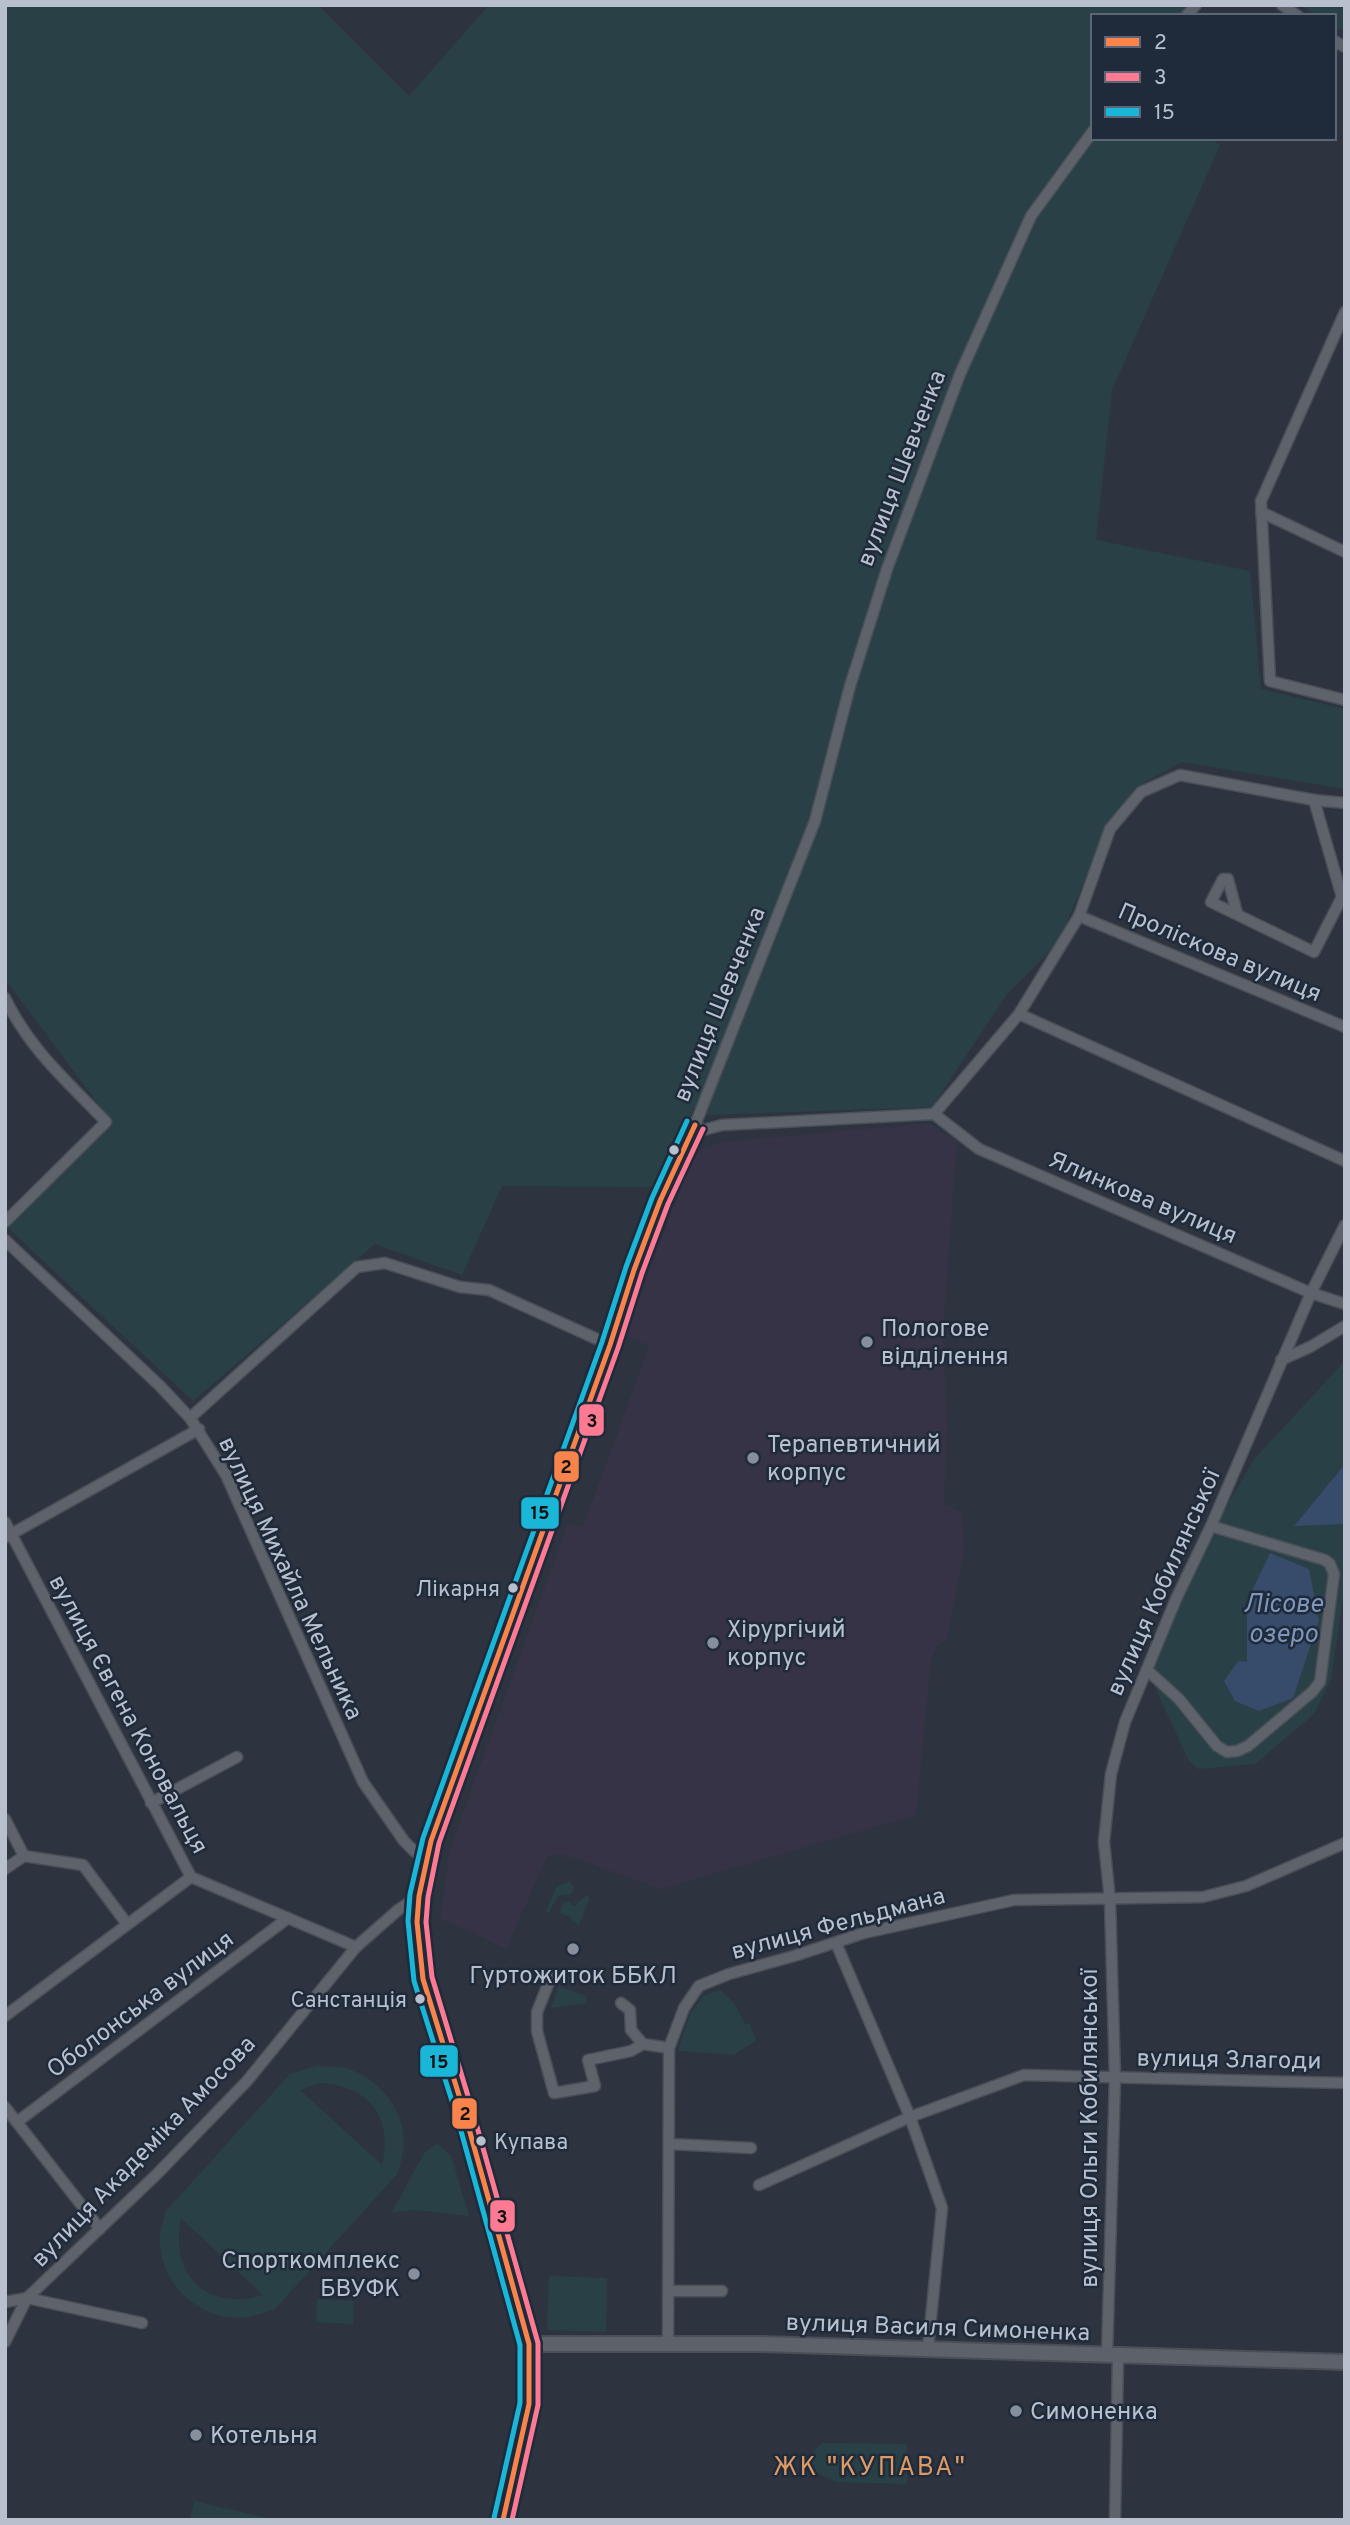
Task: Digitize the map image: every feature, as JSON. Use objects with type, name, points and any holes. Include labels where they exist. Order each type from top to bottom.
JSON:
[{"type":"street","name":"вулиця Шевченка","points":[[503,2520],[529,2404],[529,2344],[466,2119],[423,1979],[417,1922],[426,1863],[441,1812],[610,1345],[634,1270],[815,821],[850,686],[887,569],[961,374],[1031,216],[1091,134]]},
{"type":"street","points":[[1345,312],[1261,501],[1270,681],[1345,700]]},
{"type":"street","points":[[1261,512],[1345,552]]},
{"type":"street","points":[[693,1129],[722,1125],[934,1114],[1019,1014],[1079,916],[1110,829],[1141,792],[1180,775],[1314,800],[1345,803]]},
{"type":"street","points":[[1237,913],[1314,952],[1343,898],[1314,800]]},
{"type":"street","name":"Проліскова вулиця","points":[[1079,916],[1345,1027]]},
{"type":"street","points":[[5,999],[34,1047],[106,1122],[5,1223]]},
{"type":"street","points":[[1019,1014],[1345,1161]]},
{"type":"street","name":"Ялинкова вулиця","points":[[934,1114],[979,1149],[1311,1293],[1345,1304]]},
{"type":"street","name":"вулиця Кобилянської","points":[[1110,1900],[1104,1842],[1111,1774],[1125,1722],[1281,1360],[1345,1225]]},
{"type":"street","name":"вулиця Михайла Мельника","points":[[5,1240],[160,1386],[199,1429],[226,1475],[363,1782],[404,1841],[426,1863]]},
{"type":"street","points":[[190,1418],[357,1268],[385,1263],[460,1287],[489,1290],[610,1345]]},
{"type":"street","points":[[1281,1360],[1310,1347],[1345,1326]]},
{"type":"street","points":[[8,1536],[199,1429]]},
{"type":"street","name":"вулиця Євгена Коновальця","points":[[5,1522],[8,1536],[191,1877],[356,1947]]},
{"type":"street","points":[[1147,1670],[1179,1699],[1217,1746],[1227,1752],[1248,1746],[1320,1682],[1334,1574],[1331,1564],[1211,1526]]},
{"type":"street","points":[[151,1803],[237,1757]]},
{"type":"street","points":[[5,1819],[24,1856]]},
{"type":"street","name":"вулиця Фельдмана","points":[[668,2345],[669,2048],[684,2008],[699,1986],[729,1973],[864,1933],[1014,1900],[1203,1897],[1246,1886],[1345,1843]]},
{"type":"street","points":[[5,1869],[24,1856],[83,1866],[127,1924]]},
{"type":"street","points":[[5,2015],[191,1877]]},
{"type":"street","name":"вулиця Академіка Амосова","points":[[5,2302],[27,2298],[100,2229],[247,2081],[356,1947],[398,1910],[419,1896]]},
{"type":"street","name":"вулиця Ольги Кобилянської","points":[[1110,1900],[1115,2078],[1115,2520]]},
{"type":"street","name":"Оболонська вулиця","points":[[17,2122],[288,1919]]},
{"type":"street","points":[[836,1943],[910,2117],[942,2208],[928,2348]]},
{"type":"street","points":[[551,1977],[537,2012],[537,2031],[554,2093],[594,2086],[588,2060],[631,2051],[643,2044]]},
{"type":"street","points":[[621,2003],[630,2010],[631,2031],[643,2044],[669,2048]]},
{"type":"street","name":"вулиця Злагоди","points":[[759,2185],[910,2117],[1024,2076],[1345,2083]]},
{"type":"street","points":[[5,2106],[100,2229]]},
{"type":"street","points":[[669,2144],[751,2148]]},
{"type":"street","points":[[668,2291],[722,2291]]},
{"type":"street","points":[[5,2342],[27,2298],[142,2323]]},
{"type":"street","name":"вулиця Василя Симоненка","points":[[529,2344],[760,2344],[1345,2362]]},
{"type":"shaded area","points":[[930,1123],[942,1133],[957,1139],[943,1333],[947,1425],[944,1504],[962,1512],[964,1550],[947,1639],[937,1646],[931,1658],[916,1815],[661,1889],[561,1853],[547,1857],[506,1949],[440,1918],[450,1849],[568,1523],[583,1527],[649,1346],[624,1335],[696,1151],[721,1142]]},
{"type":"green space","points":[[5,5],[318,5],[409,96],[489,5],[1203,5],[1195,14],[1091,14],[1091,140],[1213,140],[1220,145],[1112,390],[1096,540],[1250,571],[1261,689],[1345,709],[1345,789],[1182,762],[1136,787],[1108,825],[1058,943],[1008,993],[932,1107],[706,1115],[694,1108],[654,1187],[502,1186],[462,1275],[375,1244],[193,1401],[7,1227],[110,1120],[5,979]]},
{"type":"green space","points":[[1301,5],[1345,5],[1345,32],[1336,27],[1336,14],[1315,14]]},
{"type":"green space","points":[[1345,1361],[1345,1464],[1295,1525],[1345,1524],[1345,1584],[1331,1679],[1314,1714],[1255,1764],[1198,1769],[1189,1761],[1147,1670],[1186,1576],[1255,1458]],"holes":[[[1270,1553],[1309,1569],[1247,1662],[1247,1601]]]},
{"type":"green space","points":[[570,1882],[574,1887],[571,1894],[558,1896],[549,1912],[545,1913],[557,1886]]},
{"type":"green space","points":[[585,1896],[590,1897],[579,1925],[572,1921],[571,1917],[560,1913],[563,1902],[568,1901],[574,1906]]},
{"type":"green space","points":[[559,1986],[586,1996],[587,2003],[551,2008]]},
{"type":"green space","points":[[720,1990],[734,2003],[745,2024],[750,2024],[756,2041],[733,2055],[678,2051],[690,2014],[703,1996]]},
{"type":"green space","points":[[317,2066],[342,2067],[357,2072],[379,2087],[395,2108],[403,2133],[404,2146],[398,2173],[274,2310],[247,2317],[214,2314],[186,2297],[166,2270],[161,2255],[160,2238],[166,2211],[290,2074]],"holes":[[[319,2083],[351,2090],[373,2106],[384,2132],[382,2165],[300,2090]],[[182,2219],[263,2295],[243,2299],[225,2298],[197,2285],[187,2273],[181,2257]]]},
{"type":"green space","points":[[437,2144],[451,2155],[469,2216],[416,2210],[392,2212],[425,2152]]},
{"type":"green space","points":[[549,2276],[607,2278],[606,2332],[547,2330]]},
{"type":"green space","points":[[317,2299],[354,2301],[353,2324],[316,2322]]},
{"type":"green space","points":[[822,2443],[907,2444],[907,2484],[836,2482],[801,2465]]},
{"type":"green space","points":[[194,2501],[275,2520],[190,2520]]},
{"type":"water","points":[[1345,1464],[1345,1524],[1294,1526]]},
{"type":"water","name":"Лісове озеро","points":[[1270,1553],[1309,1569],[1319,1620],[1293,1698],[1259,1711],[1235,1701],[1224,1681],[1238,1661],[1247,1662],[1247,1601]]},
{"type":"transit line","name":"15","points":[[494,2518],[520,2403],[520,2345],[458,2120],[414,1981],[408,1921],[410,1894],[423,1838],[602,1342],[626,1267],[652,1198],[687,1121]]},
{"type":"transit line","name":"2","points":[[503,2520],[529,2404],[529,2344],[466,2118],[423,1979],[417,1922],[419,1896],[431,1841],[610,1345],[634,1270],[660,1201],[695,1125]]},
{"type":"transit line","name":"3","points":[[512,2520],[538,2405],[538,2343],[432,1977],[426,1922],[428,1897],[439,1843],[618,1348],[642,1273],[668,1204],[703,1129]]},
{"type":"place","name":"Пологове відділення","points":[[867,1342]]},
{"type":"place","name":"Терапевтичний корпус","points":[[753,1458]]},
{"type":"place","name":"Лікарня","points":[[513,1588]]},
{"type":"place","name":"Хірургічий корпус","points":[[713,1643]]},
{"type":"place","name":"Гуртожиток ББКЛ","points":[[573,1949]]},
{"type":"place","name":"Санстанція","points":[[420,1999]]},
{"type":"place","name":"Купава","points":[[481,2141]]},
{"type":"place","name":"Спорткомплекс БВУФК","points":[[414,2274]]},
{"type":"place","name":"Симоненка","points":[[1016,2411]]},
{"type":"place","name":"Котельня","points":[[196,2435]]},
{"type":"district","name":"ЖК \"КУПАВА\"","points":[[870,2466]]}]
